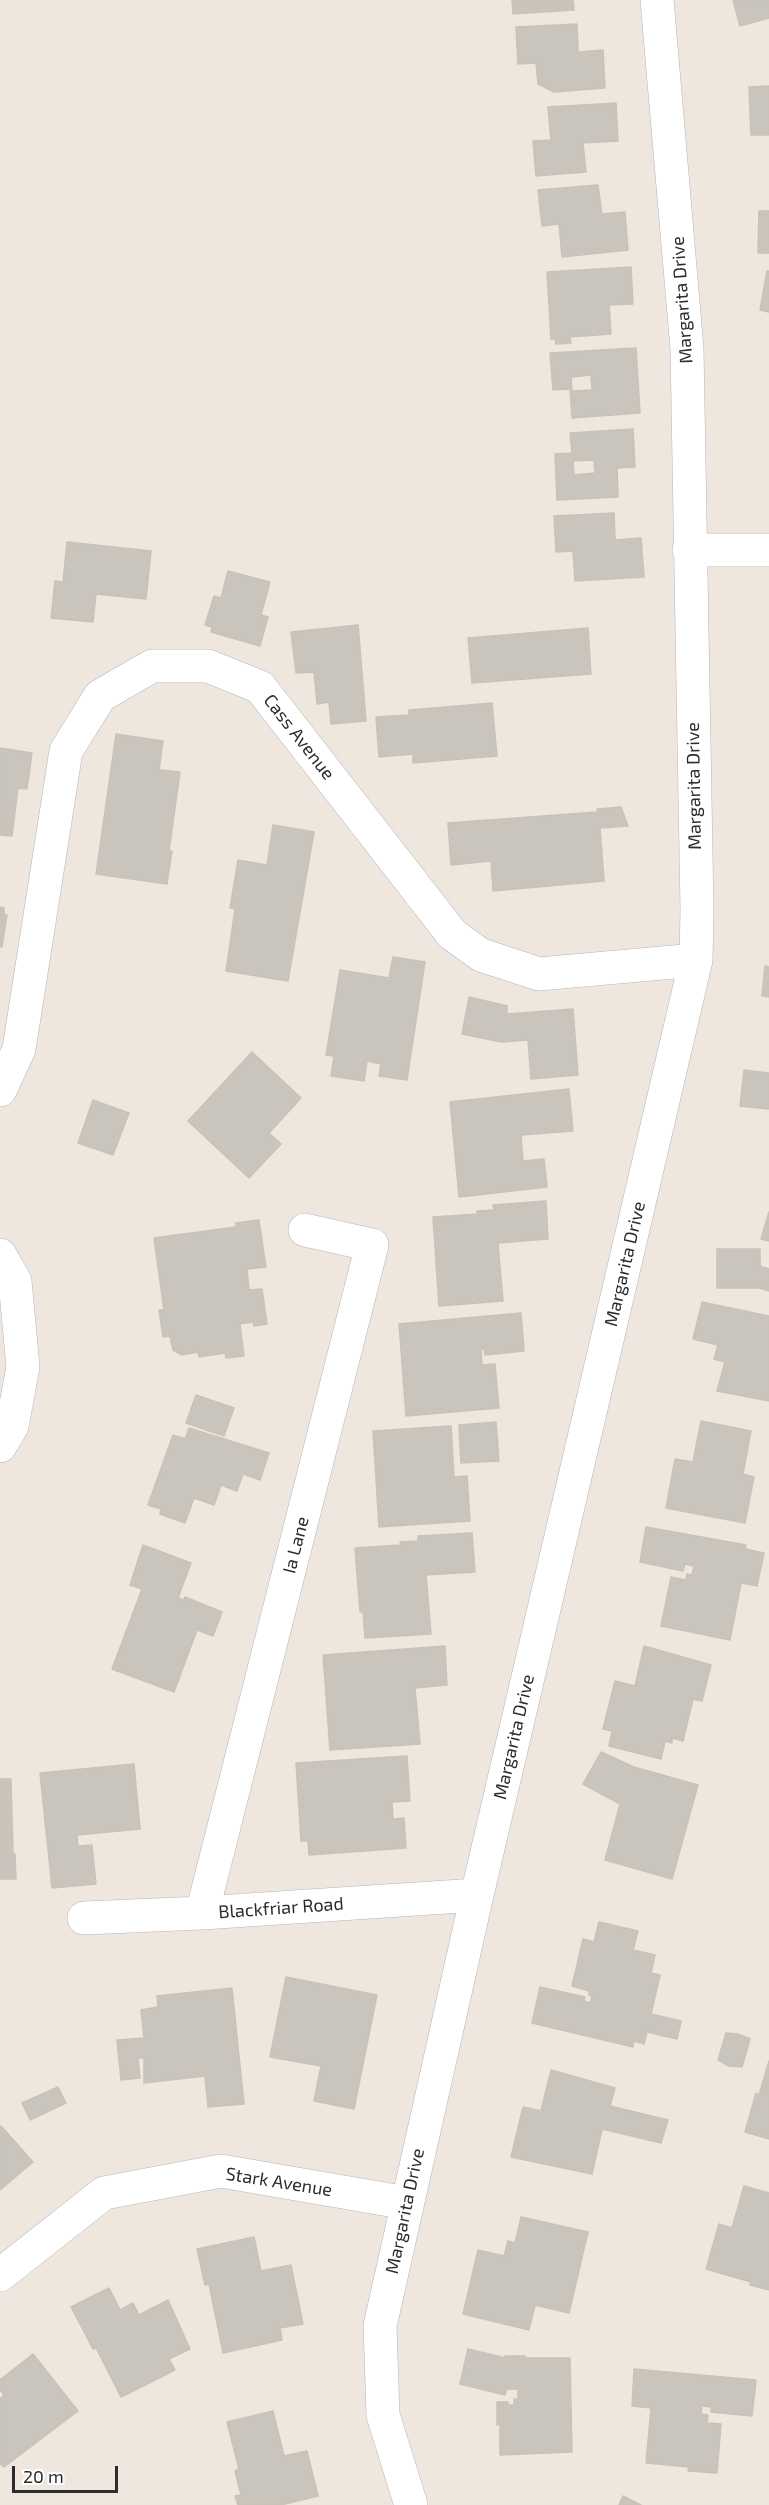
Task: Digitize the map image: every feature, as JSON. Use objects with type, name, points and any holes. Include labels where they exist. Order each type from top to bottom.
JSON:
[{"type":"street","name":"Margarita Drive","points":[[411,2505],[383,2415],[380,2326],[477,1894],[696,960],[687,349],[657,0]]},
{"type":"street","points":[[689,549],[769,550]]},
{"type":"street","name":"Cass Avenue","points":[[0,1090],[19,1049],[66,752],[100,696],[152,666],[208,666],[260,687],[452,934],[481,954],[539,974],[696,960]]},
{"type":"street","name":"Ia Lane","points":[[202,1913],[372,1245],[305,1230]]},
{"type":"street","points":[[0,1255],[15,1281],[23,1367],[12,1426],[0,1446]]},
{"type":"street","name":"Blackfriar Road","points":[[84,1918],[202,1913],[477,1894]]},
{"type":"street","name":"Stark Avenue","points":[[0,2275],[104,2193],[221,2171],[407,2203]]},
{"type":"building","points":[[512,0],[573,0],[574,10],[513,14]]},
{"type":"building","points":[[733,0],[769,0],[769,18],[740,26]]},
{"type":"building","points":[[577,24],[578,52],[603,50],[605,88],[554,92],[538,84],[536,63],[518,64],[516,27]]},
{"type":"building","points":[[769,86],[769,135],[751,135],[749,87]]},
{"type":"building","points":[[616,103],[618,141],[583,143],[586,172],[536,176],[533,141],[551,140],[548,107]]},
{"type":"building","points":[[598,185],[602,214],[625,212],[628,250],[562,257],[559,224],[542,226],[538,190]]},
{"type":"building","points":[[759,211],[769,211],[769,253],[758,253]]},
{"type":"building","points":[[631,267],[633,304],[609,305],[611,334],[570,337],[571,343],[556,344],[555,339],[551,339],[547,272]]},
{"type":"building","points":[[767,271],[769,271],[769,312],[760,310]]},
{"type":"building","points":[[636,348],[640,413],[572,418],[570,389],[553,390],[550,353]],"holes":[[[591,375],[592,390],[572,391],[571,377]]]},
{"type":"building","points":[[633,429],[635,467],[617,468],[618,497],[557,500],[555,454],[572,453],[570,433]],"holes":[[[594,460],[595,473],[574,475],[573,461]]]},
{"type":"building","points":[[614,513],[615,540],[641,538],[644,577],[575,581],[573,551],[556,552],[554,516]]},
{"type":"building","points":[[67,542],[151,551],[146,599],[96,594],[93,622],[51,618],[55,581],[63,582]]},
{"type":"building","points":[[228,571],[270,582],[261,615],[268,617],[260,646],[211,632],[212,627],[205,625],[214,596],[221,598]]},
{"type":"building","points":[[358,625],[366,721],[331,724],[329,702],[317,704],[314,672],[296,673],[291,632]]},
{"type":"building","points":[[588,628],[591,674],[472,683],[468,638]]},
{"type":"building","points":[[492,703],[497,756],[413,763],[413,754],[379,757],[376,717],[409,715],[409,710]]},
{"type":"building","points":[[116,734],[163,741],[159,770],[180,772],[169,851],[172,851],[167,884],[96,874]]},
{"type":"building","points":[[0,748],[32,753],[27,789],[18,788],[12,836],[0,835]]},
{"type":"building","points":[[621,807],[628,826],[600,828],[604,881],[493,891],[491,861],[451,865],[448,823],[597,812],[597,809]]},
{"type":"building","points":[[273,825],[314,832],[288,981],[226,971],[235,909],[230,908],[238,860],[267,865]]},
{"type":"building","points":[[0,907],[4,908],[4,915],[7,915],[2,947],[0,947]]},
{"type":"building","points":[[393,957],[425,962],[407,1080],[379,1076],[381,1064],[367,1061],[364,1081],[331,1076],[334,1056],[326,1055],[340,970],[389,978]]},
{"type":"building","points":[[765,966],[769,967],[769,997],[762,996]]},
{"type":"building","points":[[469,997],[507,1006],[507,1014],[573,1009],[578,1075],[531,1079],[528,1040],[501,1042],[462,1034]]},
{"type":"building","points":[[252,1052],[301,1098],[269,1133],[281,1144],[249,1178],[188,1121]]},
{"type":"building","points":[[744,1070],[769,1073],[769,1109],[740,1106]]},
{"type":"building","points":[[569,1089],[573,1131],[521,1135],[523,1161],[544,1159],[547,1187],[459,1197],[450,1102]]},
{"type":"building","points":[[93,1100],[129,1113],[113,1155],[78,1143]]},
{"type":"building","points":[[546,1201],[548,1239],[498,1243],[503,1301],[439,1306],[433,1217],[477,1214],[477,1211],[494,1210],[493,1205]]},
{"type":"building","points":[[769,1212],[769,1241],[761,1239]]},
{"type":"building","points":[[259,1220],[266,1267],[247,1269],[249,1290],[262,1289],[267,1324],[254,1326],[253,1322],[240,1324],[244,1356],[226,1358],[225,1353],[199,1357],[198,1352],[182,1355],[173,1350],[170,1336],[163,1337],[159,1310],[164,1310],[154,1238],[236,1227],[236,1223]]},
{"type":"building","points":[[717,1249],[760,1249],[760,1266],[769,1269],[769,1291],[759,1288],[717,1288]]},
{"type":"building","points":[[702,1302],[769,1316],[769,1401],[717,1391],[725,1362],[714,1359],[718,1345],[693,1339]]},
{"type":"building","points":[[521,1313],[524,1351],[485,1355],[484,1349],[481,1349],[482,1365],[495,1364],[499,1408],[406,1416],[399,1324]]},
{"type":"building","points":[[196,1395],[234,1408],[224,1436],[186,1423]]},
{"type":"building","points":[[701,1421],[751,1431],[743,1474],[754,1477],[745,1523],[666,1508],[675,1459],[693,1462]]},
{"type":"building","points":[[496,1422],[499,1461],[461,1463],[459,1425]]},
{"type":"building","points":[[451,1426],[454,1477],[467,1476],[470,1521],[379,1527],[373,1431]]},
{"type":"building","points":[[189,1428],[269,1453],[260,1480],[243,1474],[237,1491],[221,1485],[214,1505],[194,1498],[185,1523],[160,1514],[161,1509],[148,1505],[173,1435],[185,1439]]},
{"type":"building","points":[[646,1527],[746,1545],[745,1549],[764,1553],[757,1586],[741,1583],[730,1640],[661,1626],[671,1577],[686,1580],[687,1574],[692,1575],[694,1566],[685,1564],[683,1571],[640,1562]]},
{"type":"building","points":[[472,1533],[475,1572],[426,1575],[431,1634],[365,1638],[363,1612],[360,1612],[355,1548],[401,1545],[400,1542],[418,1541],[418,1536]]},
{"type":"building","points":[[143,1545],[191,1563],[178,1598],[184,1600],[185,1597],[222,1612],[213,1636],[197,1630],[174,1692],[112,1669],[142,1589],[130,1585]]},
{"type":"building","points":[[445,1646],[447,1685],[415,1688],[420,1744],[330,1750],[323,1655]]},
{"type":"building","points":[[644,1646],[711,1665],[702,1701],[693,1699],[683,1741],[672,1738],[672,1743],[665,1741],[661,1759],[609,1746],[612,1731],[603,1729],[615,1681],[635,1686]]},
{"type":"building","points":[[601,1752],[634,1767],[698,1785],[672,1879],[605,1860],[620,1804],[583,1784]]},
{"type":"building","points":[[407,1756],[410,1801],[392,1802],[393,1819],[404,1818],[406,1848],[309,1855],[308,1841],[301,1841],[296,1763]]},
{"type":"building","points":[[134,1764],[140,1829],[77,1835],[78,1846],[92,1845],[96,1884],[52,1888],[40,1773]]},
{"type":"building","points":[[0,1779],[11,1779],[16,1879],[0,1879]]},
{"type":"building","points":[[599,1922],[638,1931],[633,1950],[655,1955],[651,1973],[660,1975],[651,2014],[681,2021],[677,2039],[647,2032],[644,2044],[634,2041],[633,2047],[532,2023],[540,1987],[585,1997],[584,2001],[590,2003],[592,1996],[589,1995],[589,1991],[572,1986],[583,1939],[594,1942]]},
{"type":"building","points":[[286,1977],[377,1995],[354,2109],[314,2101],[321,2066],[270,2057]]},
{"type":"building","points":[[232,1988],[244,2104],[208,2107],[205,2076],[144,2083],[144,2058],[138,2058],[140,2078],[121,2080],[117,2040],[144,2038],[141,2010],[158,2007],[157,1996]]},
{"type":"building","points":[[726,2033],[738,2034],[750,2039],[742,2067],[729,2066],[718,2060]]},
{"type":"building","points":[[769,2061],[769,2139],[745,2132],[756,2093],[759,2095]]},
{"type":"building","points":[[551,2070],[615,2088],[610,2106],[668,2120],[661,2143],[602,2129],[592,2174],[511,2157],[523,2107],[541,2111]]},
{"type":"building","points":[[58,2087],[66,2103],[30,2120],[22,2103]]},
{"type":"building","points":[[0,2127],[33,2162],[0,2190]]},
{"type":"building","points":[[744,2186],[769,2193],[769,2290],[750,2285],[751,2282],[706,2269],[719,2224],[732,2228]]},
{"type":"building","points":[[521,2217],[588,2232],[569,2313],[535,2305],[529,2330],[463,2314],[478,2250],[504,2256],[508,2241],[515,2243]]},
{"type":"building","points":[[254,2237],[261,2271],[291,2265],[303,2324],[280,2328],[282,2340],[223,2353],[209,2284],[205,2285],[197,2249]]},
{"type":"building","points":[[109,2288],[120,2310],[133,2303],[139,2315],[168,2300],[190,2349],[169,2359],[175,2370],[121,2397],[96,2348],[93,2349],[71,2307]]},
{"type":"building","points":[[468,2349],[506,2358],[505,2356],[570,2358],[572,2452],[500,2455],[497,2402],[508,2402],[508,2405],[514,2405],[514,2399],[518,2399],[518,2389],[507,2389],[505,2395],[460,2384]]},
{"type":"building","points":[[33,2354],[78,2411],[4,2467],[0,2464],[0,2399],[4,2395],[0,2390],[0,2380]]},
{"type":"building","points":[[634,2369],[756,2380],[752,2416],[711,2412],[711,2407],[702,2406],[701,2414],[708,2415],[707,2423],[721,2424],[717,2473],[688,2471],[689,2467],[646,2463],[651,2408],[632,2406]]},
{"type":"building","points":[[273,2411],[284,2456],[307,2451],[318,2496],[281,2505],[238,2505],[235,2496],[241,2495],[235,2471],[239,2469],[227,2422]]},
{"type":"building","points":[[623,2496],[641,2505],[619,2505]]}]
